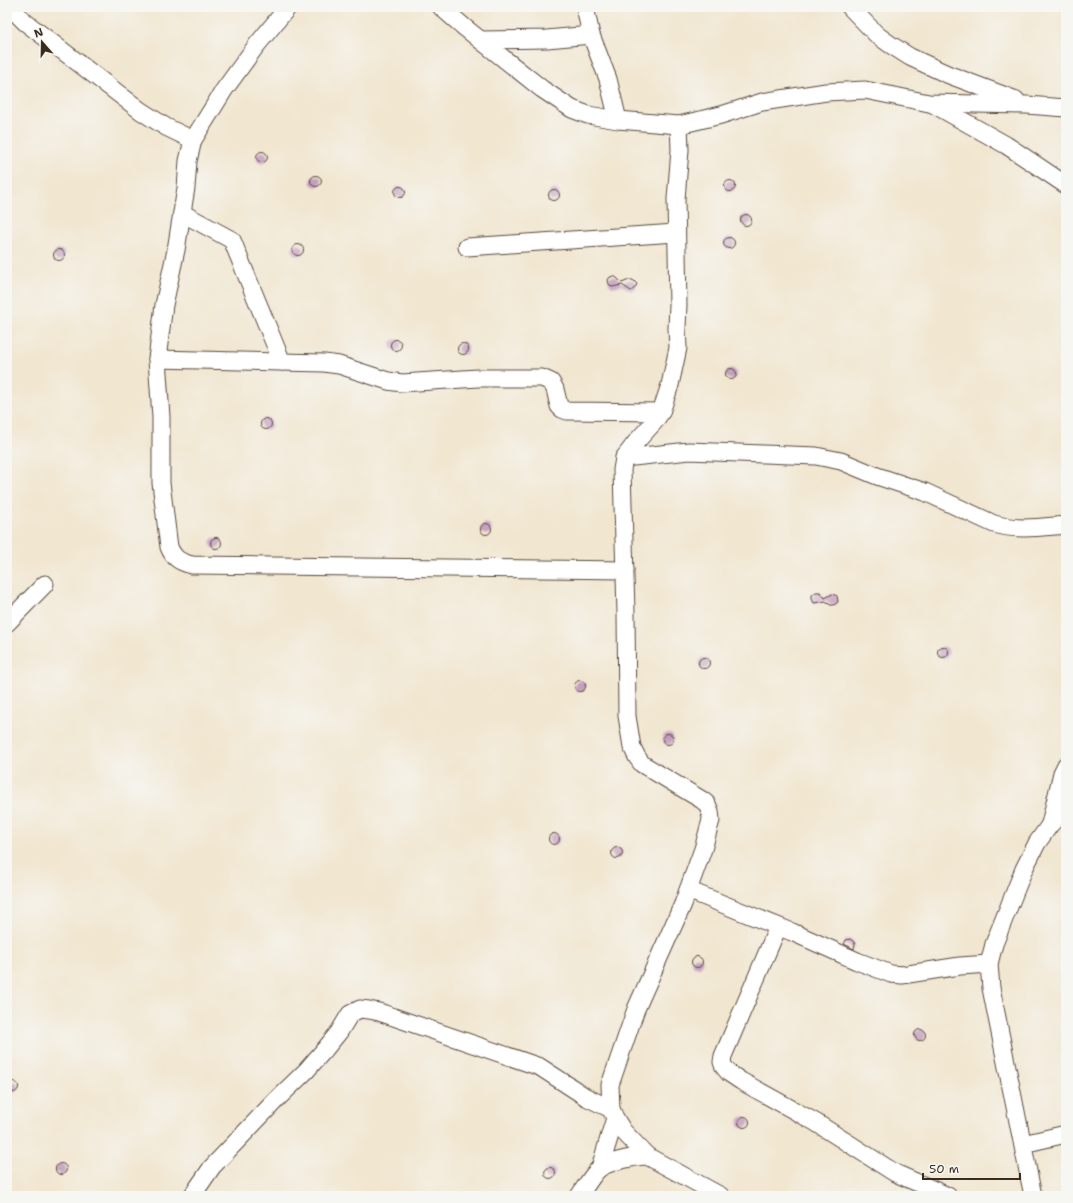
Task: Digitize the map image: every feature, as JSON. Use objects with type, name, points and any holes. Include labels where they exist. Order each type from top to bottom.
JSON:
[{"type":"street","points":[[10,7],[25,22],[141,111],[166,127],[193,140]]},
{"type":"street","points":[[288,7],[256,46],[224,90],[193,140],[188,160],[182,213],[176,250],[164,305],[157,359],[161,417],[161,483],[169,547],[176,559],[182,563],[192,565],[625,570]]},
{"type":"street","points":[[585,7],[591,35],[608,79],[618,120]]},
{"type":"street","points":[[850,7],[890,45],[947,74],[1028,105]]},
{"type":"street","points":[[444,8],[480,40],[542,89],[572,109],[588,115],[618,120],[680,125],[721,115],[762,102],[826,92],[865,90],[929,103],[1028,105],[1066,108]]},
{"type":"street","points":[[480,40],[591,35]]},
{"type":"street","points":[[929,103],[1006,145],[1066,185]]},
{"type":"street","points":[[579,1196],[600,1168],[613,1113],[610,1085],[636,1009],[688,890],[709,830],[711,820],[710,811],[707,804],[642,764],[632,747],[627,716],[622,470],[624,458],[661,412],[670,385],[678,348],[676,199],[680,150],[680,125]]},
{"type":"street","points":[[182,213],[232,240],[282,362]]},
{"type":"street","points":[[467,247],[676,233]]},
{"type":"street","points":[[157,359],[332,364],[388,381],[402,383],[478,378],[536,377],[551,382],[555,389],[559,406],[564,410],[661,412]]},
{"type":"street","points":[[624,458],[689,451],[816,456],[841,460],[877,476],[925,492],[1005,528],[1023,529],[1066,525]]},
{"type":"street","points":[[7,623],[45,584]]},
{"type":"street","points":[[1049,826],[1062,773],[1066,764]]},
{"type":"street","points":[[1034,1196],[991,988],[989,964],[994,944],[1024,869],[1037,843],[1049,826],[1066,807]]},
{"type":"street","points":[[688,890],[891,974],[902,975],[960,966],[989,964]]},
{"type":"street","points":[[778,927],[723,1056],[722,1062],[724,1067],[741,1081],[814,1122],[895,1173],[948,1196]]},
{"type":"street","points":[[192,1196],[212,1167],[316,1059],[339,1032],[350,1014],[360,1009],[379,1012],[540,1068],[613,1113],[623,1131],[647,1156],[721,1196]]},
{"type":"street","points":[[1023,1144],[1066,1134]]},
{"type":"street","points":[[600,1168],[626,1159],[647,1156]]},
{"type":"building","points":[[260,152],[264,152],[266,153],[266,161],[260,162],[257,159],[257,155]]},
{"type":"building","points":[[314,176],[318,176],[320,177],[320,185],[314,186],[311,183],[311,179]]},
{"type":"building","points":[[728,181],[732,181],[734,182],[734,190],[728,191],[725,188],[725,184]]},
{"type":"building","points":[[398,187],[402,187],[404,188],[404,196],[398,197],[395,194],[395,190]]},
{"type":"building","points":[[552,190],[556,190],[558,191],[558,199],[552,200],[549,197],[549,193]]},
{"type":"building","points":[[744,215],[748,215],[750,216],[750,224],[744,225],[741,222],[741,218]]},
{"type":"building","points":[[729,237],[733,239],[735,243],[733,247],[729,249],[725,247],[723,243],[725,239]]},
{"type":"building","points":[[298,244],[302,246],[304,250],[302,254],[298,256],[294,254],[292,250],[294,246]]},
{"type":"building","points":[[59,249],[63,251],[65,255],[63,259],[59,261],[55,259],[53,255],[55,251]]},
{"type":"building","points":[[614,276],[622,283],[633,280],[637,284],[631,291],[622,285],[612,287],[608,280],[610,277]]},
{"type":"building","points":[[394,340],[398,340],[400,341],[400,349],[394,350],[391,347],[391,343]]},
{"type":"building","points":[[461,344],[465,344],[467,345],[467,353],[461,354],[458,351],[458,347]]},
{"type":"building","points":[[731,368],[735,370],[737,374],[735,378],[731,380],[727,378],[725,374],[727,370]]},
{"type":"building","points":[[264,419],[268,419],[270,420],[270,428],[264,429],[261,426],[261,422]]},
{"type":"building","points":[[484,524],[488,524],[490,525],[490,533],[484,534],[481,531],[481,527]]},
{"type":"building","points":[[214,538],[218,538],[220,539],[220,547],[214,548],[211,545],[211,541]]},
{"type":"building","points":[[816,592],[820,592],[825,598],[832,594],[835,595],[837,596],[838,602],[834,605],[830,605],[826,601],[814,603],[812,595]]},
{"type":"building","points":[[941,647],[945,647],[947,648],[947,656],[941,657],[938,654],[938,650]]},
{"type":"building","points":[[702,658],[706,658],[708,659],[708,667],[702,668],[699,665],[699,661]]},
{"type":"building","points":[[578,681],[582,681],[584,682],[584,690],[578,691],[575,688],[575,684]]},
{"type":"building","points":[[666,734],[670,734],[672,735],[672,743],[666,744],[663,741],[663,737]]},
{"type":"building","points":[[552,834],[556,834],[558,835],[558,843],[552,844],[549,841],[549,837]]},
{"type":"building","points":[[615,848],[619,848],[621,849],[621,857],[615,858],[612,855],[612,851]]},
{"type":"building","points":[[850,939],[853,941],[855,944],[854,949],[844,944],[846,940]]},
{"type":"building","points":[[695,957],[699,957],[701,958],[701,966],[695,967],[692,964],[692,960]]},
{"type":"building","points":[[918,1030],[922,1030],[924,1031],[924,1039],[918,1040],[915,1037],[915,1033]]},
{"type":"building","points":[[11,1082],[15,1082],[17,1083],[17,1091],[11,1092],[8,1089],[8,1085]]},
{"type":"building","points":[[744,1116],[748,1118],[750,1122],[748,1126],[744,1128],[740,1126],[738,1122],[740,1118]]},
{"type":"building","points":[[59,1164],[63,1164],[65,1165],[65,1173],[59,1174],[56,1171],[56,1167]]},
{"type":"building","points":[[548,1168],[552,1168],[554,1169],[554,1177],[548,1178],[545,1175],[545,1171]]}]
